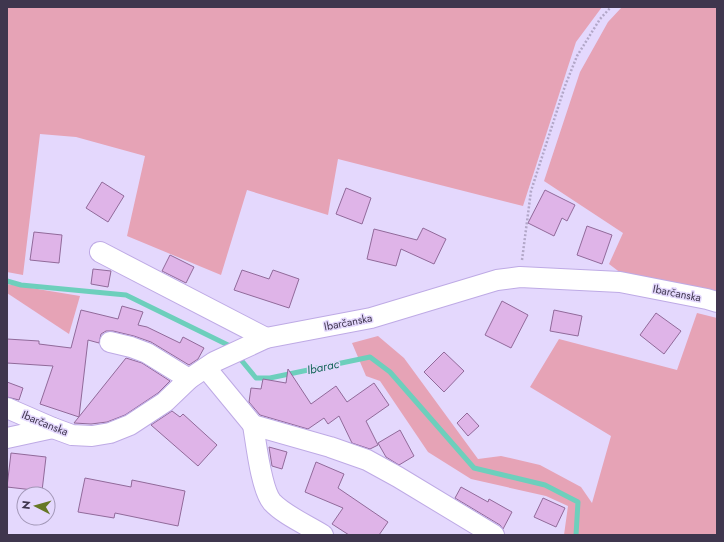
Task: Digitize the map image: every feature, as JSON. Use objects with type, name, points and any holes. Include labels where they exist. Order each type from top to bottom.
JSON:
[{"type":"street","points":[[100,252],[266,338]]},
{"type":"street","name":"Ibarčanska","points":[[7,408],[53,428],[72,434],[92,436],[110,433],[130,425],[165,402],[189,379],[210,365],[266,338],[371,318],[497,280],[520,277],[620,282],[717,302]]},
{"type":"street","points":[[110,342],[147,353],[189,379]]},
{"type":"street","points":[[210,365],[253,425],[265,488],[271,501],[280,509],[323,535]]},
{"type":"street","points":[[253,425],[330,447],[367,460],[494,535]]},
{"type":"street","points":[[7,438],[53,428]]},
{"type":"path","points":[[520,277],[532,191],[565,86],[577,56],[600,19],[611,7]]},
{"type":"shaded area","points":[[7,7],[602,7],[576,42],[523,206],[338,159],[328,215],[247,190],[221,275],[127,236],[145,156],[76,137],[40,134],[23,275],[7,272]]},
{"type":"shaded area","points":[[622,7],[717,7],[717,297],[634,283],[609,264],[623,233],[544,181],[580,72],[608,22]]},
{"type":"shaded area","points":[[7,284],[80,296],[69,334],[7,293]]},
{"type":"shaded area","points":[[697,313],[717,318],[717,535],[564,535],[568,506],[546,496],[471,479],[428,452],[380,381],[366,376],[352,343],[378,336],[404,358],[478,459],[501,456],[540,465],[581,487],[592,503],[611,436],[530,387],[559,339],[677,370]]},
{"type":"building","points":[[102,182],[124,196],[108,222],[86,208]]},
{"type":"building","points":[[346,188],[371,198],[362,224],[336,214]]},
{"type":"building","points":[[545,190],[575,205],[567,221],[562,218],[554,236],[528,223]]},
{"type":"building","points":[[587,226],[612,235],[602,264],[577,255]]},
{"type":"building","points":[[423,228],[446,239],[434,264],[401,249],[396,266],[367,259],[374,229],[417,240]]},
{"type":"building","points":[[34,232],[62,235],[59,263],[30,260]]},
{"type":"building","points":[[170,255],[194,267],[186,283],[162,271]]},
{"type":"building","points":[[93,269],[111,271],[108,287],[91,284]]},
{"type":"building","points":[[242,270],[269,279],[273,270],[299,279],[289,308],[234,290]]},
{"type":"building","points":[[502,301],[528,315],[511,348],[485,335]]},
{"type":"building","points":[[122,306],[143,312],[138,325],[147,327],[180,343],[183,337],[204,348],[198,359],[189,365],[151,342],[134,336],[113,331],[106,331],[101,334],[99,343],[88,340],[79,417],[40,404],[53,366],[7,363],[7,339],[39,341],[39,344],[71,348],[81,310],[118,319]]},
{"type":"building","points":[[554,310],[582,316],[578,336],[550,331]]},
{"type":"building","points":[[656,313],[681,331],[664,354],[640,335]]},
{"type":"building","points":[[444,352],[464,371],[444,392],[424,372]]},
{"type":"building","points":[[126,358],[142,363],[170,381],[158,393],[125,415],[107,422],[91,424],[74,423]]},
{"type":"building","points":[[288,369],[311,404],[336,386],[347,402],[374,383],[389,405],[366,421],[378,445],[370,449],[352,443],[339,416],[328,424],[324,418],[308,429],[260,415],[249,402],[251,388],[261,389],[263,379],[286,383]]},
{"type":"building","points":[[7,382],[23,388],[19,400],[7,397]]},
{"type":"building","points":[[172,411],[180,417],[183,414],[217,445],[198,466],[151,425]]},
{"type":"building","points":[[467,413],[479,426],[468,436],[457,423]]},
{"type":"building","points":[[400,430],[414,456],[399,465],[386,457],[378,443]]},
{"type":"building","points":[[269,447],[287,452],[282,469],[272,466]]},
{"type":"building","points":[[11,453],[46,457],[43,486],[16,486],[16,488],[7,487]]},
{"type":"building","points":[[316,462],[344,474],[338,488],[388,522],[379,535],[349,535],[332,524],[343,508],[305,492]]},
{"type":"building","points":[[85,478],[131,487],[132,480],[185,491],[178,526],[115,513],[114,518],[78,512]]},
{"type":"building","points":[[461,487],[488,502],[489,499],[512,512],[503,529],[500,525],[455,498]]},
{"type":"building","points":[[543,498],[565,508],[556,527],[534,517]]},
{"type":"waterway","name":"Ibarac","points":[[7,281],[21,285],[126,295],[230,346],[232,349]]},
{"type":"waterway","name":"Ibarac","points":[[237,355],[256,378],[270,378],[370,357],[390,372],[474,468],[545,485],[578,502],[576,535]]}]
